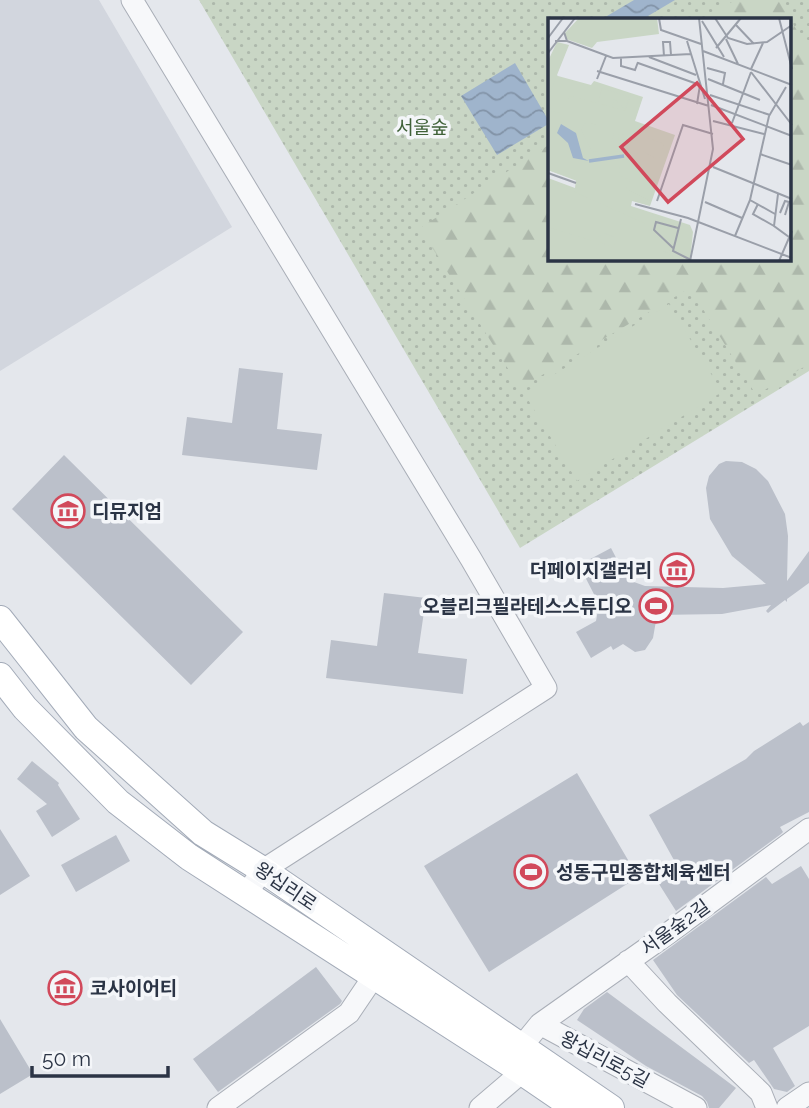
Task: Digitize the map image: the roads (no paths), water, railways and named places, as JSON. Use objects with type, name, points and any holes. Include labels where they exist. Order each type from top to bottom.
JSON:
[{"type":"main road","name":"왕십리로","points":[[0,620],[86,728],[203,833],[262,870],[522,1059],[575,1108]]},
{"type":"main road","name":"왕십리로","points":[[0,676],[25,708],[118,802],[189,857],[374,976],[611,1108]]},
{"type":"street","points":[[132,0],[471,559],[546,688],[262,870],[246,894]]},
{"type":"street","name":"서울숲2길","points":[[540,1024],[809,829]]},
{"type":"street","points":[[628,961],[667,1003],[761,1093],[767,1108]]},
{"type":"street","points":[[218,1108],[349,1013],[374,976]]},
{"type":"street","name":"왕십리로5길","points":[[480,1108],[522,1059],[540,1024],[695,1108]]},
{"type":"street","points":[[787,1108],[809,1093]]},
{"type":"water","points":[[634,0],[675,0],[645,18],[604,18]]},
{"type":"water","points":[[515,63],[548,120],[548,124],[497,155],[461,96]]},
{"type":"place","name":"디뮤지엄","points":[[68,511]]},
{"type":"place","name":"더페이지갤러리","points":[[677,570]]},
{"type":"place","name":"오블리크필라테스스튜디오","points":[[656,606]]},
{"type":"place","name":"성동구민종합체육센터","points":[[531,872]]},
{"type":"place","name":"코사이어티","points":[[65,988]]},
{"type":"park label","name":"서울숲","points":[[422,127]]}]
